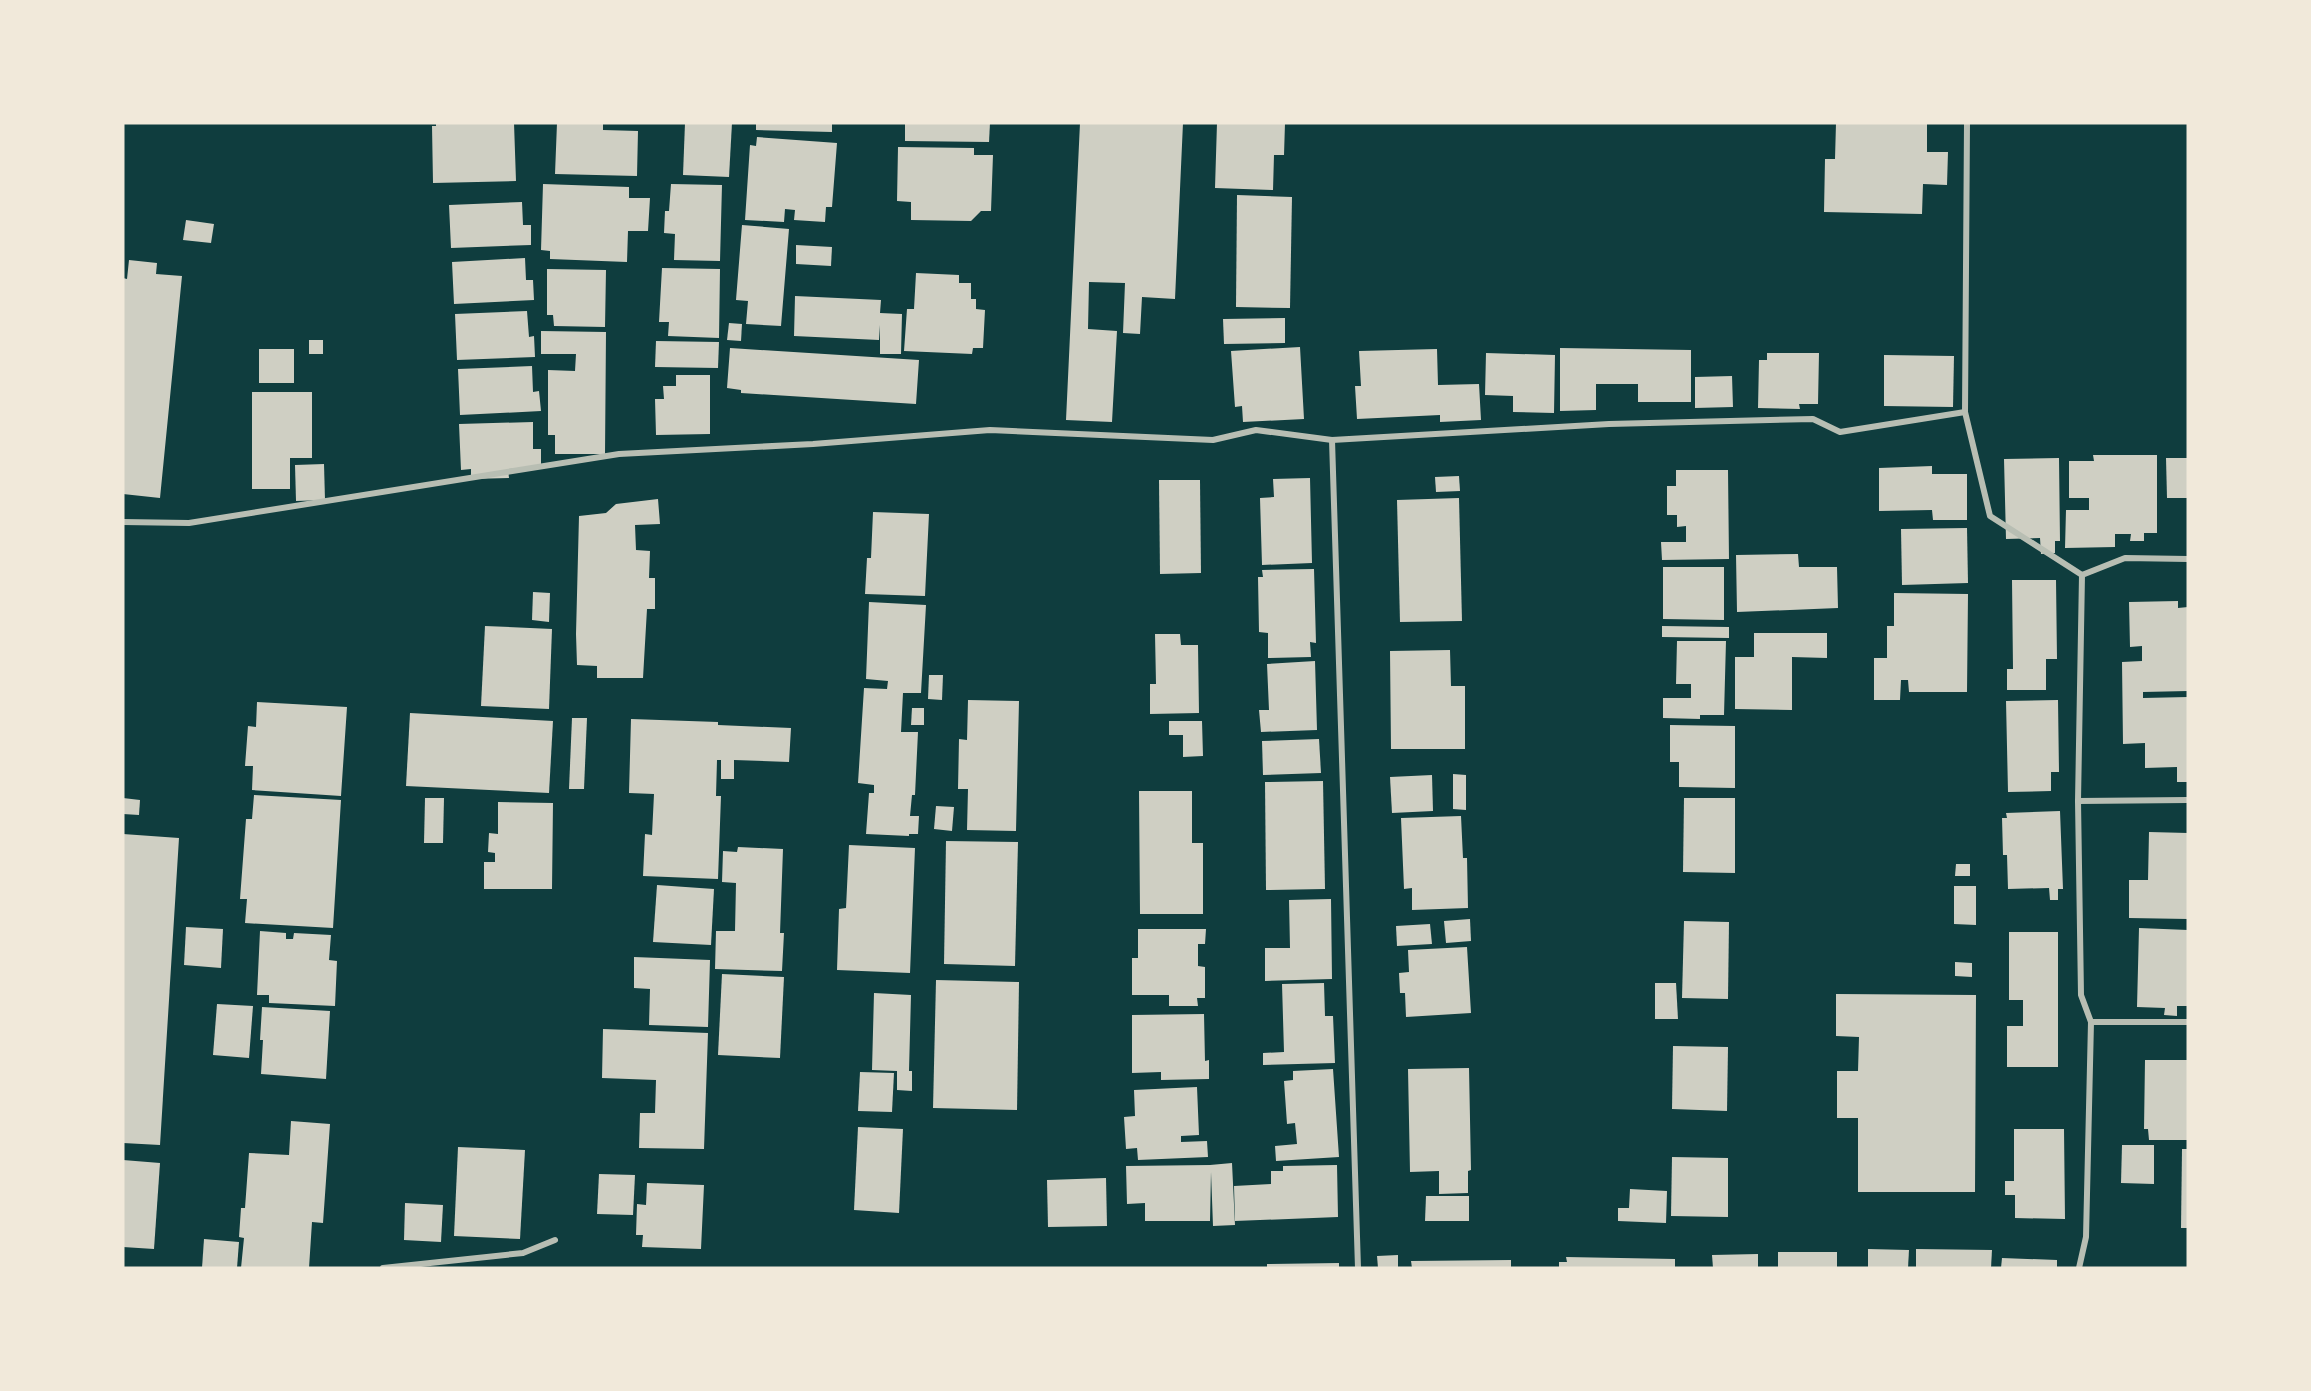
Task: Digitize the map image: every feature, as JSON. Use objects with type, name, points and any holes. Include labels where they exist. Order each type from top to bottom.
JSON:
[{"type":"street","points":[[1967,123],[1965,412],[1990,516],[2082,575]]},
{"type":"street","points":[[123,522],[189,522],[619,454],[813,444],[990,430],[1213,440],[1256,430],[1332,440],[1608,424],[1813,419],[1840,432],[1965,412]]},
{"type":"street","points":[[1332,440],[1358,1268]]},
{"type":"street","points":[[2082,575],[2125,558],[2188,559]]},
{"type":"street","points":[[2079,1268],[2086,1237],[2091,1022],[2081,995],[2078,801],[2082,575]]},
{"type":"street","points":[[2078,801],[2188,800]]},
{"type":"street","points":[[2091,1022],[2188,1023]]},
{"type":"street","points":[[383,1268],[523,1253],[555,1240]]},
{"type":"building","points":[[436,123],[514,123],[516,181],[433,183],[432,126],[436,126]]},
{"type":"building","points":[[557,123],[603,123],[603,130],[638,131],[637,176],[555,174]]},
{"type":"building","points":[[685,123],[732,123],[729,177],[683,175]]},
{"type":"building","points":[[756,123],[832,123],[832,132],[756,130]]},
{"type":"building","points":[[905,123],[990,123],[989,142],[905,141]]},
{"type":"building","points":[[1080,123],[1183,123],[1175,299],[1142,297],[1140,334],[1123,333],[1125,283],[1089,282],[1088,329],[1117,331],[1112,422],[1066,420]]},
{"type":"building","points":[[1217,123],[1285,123],[1284,155],[1274,155],[1273,190],[1215,188]]},
{"type":"building","points":[[1836,123],[1927,123],[1927,152],[1948,152],[1947,185],[1923,184],[1922,214],[1824,212],[1825,159],[1835,159]]},
{"type":"building","points":[[757,137],[837,143],[832,207],[826,207],[825,222],[794,220],[795,210],[785,209],[784,222],[745,220],[750,145],[756,146]]},
{"type":"building","points":[[898,147],[974,148],[974,155],[993,155],[991,211],[981,211],[971,221],[911,220],[911,202],[897,201]]},
{"type":"building","points":[[543,184],[629,187],[629,198],[650,198],[648,231],[628,231],[627,262],[550,259],[550,251],[541,250]]},
{"type":"building","points":[[671,184],[722,185],[720,261],[674,260],[675,234],[664,233],[665,211],[669,211]]},
{"type":"building","points":[[1237,195],[1292,197],[1290,308],[1236,307]]},
{"type":"building","points":[[522,202],[523,225],[531,225],[531,245],[451,248],[449,205]]},
{"type":"building","points":[[186,220],[214,224],[211,243],[183,240]]},
{"type":"building","points":[[742,225],[789,229],[781,326],[746,324],[748,301],[736,300]]},
{"type":"building","points":[[796,245],[832,247],[831,266],[796,264]]},
{"type":"building","points":[[525,258],[526,280],[533,280],[534,300],[454,304],[452,262]]},
{"type":"building","points":[[129,260],[157,263],[156,274],[182,276],[160,498],[123,494],[123,278],[127,279]]},
{"type":"building","points":[[662,268],[720,269],[719,338],[668,336],[669,322],[659,322]]},
{"type":"building","points":[[547,269],[606,270],[605,327],[554,326],[553,315],[547,315]]},
{"type":"building","points":[[916,273],[959,275],[959,283],[971,283],[971,299],[976,299],[976,309],[985,310],[983,348],[973,348],[972,354],[904,351],[907,309],[914,309]]},
{"type":"building","points":[[795,296],[881,300],[880,313],[902,314],[901,354],[880,354],[880,325],[879,340],[794,336]]},
{"type":"building","points":[[527,311],[529,337],[534,336],[535,357],[457,360],[455,314]]},
{"type":"building","points":[[1285,318],[1285,343],[1224,344],[1223,319]]},
{"type":"building","points":[[729,323],[742,324],[741,341],[727,340]]},
{"type":"building","points":[[541,331],[606,332],[605,454],[555,454],[555,435],[548,435],[548,370],[575,371],[576,354],[541,354]]},
{"type":"building","points":[[309,340],[323,340],[323,354],[309,354]]},
{"type":"building","points":[[656,341],[719,342],[718,368],[655,367]]},
{"type":"building","points":[[1300,347],[1304,419],[1243,422],[1242,406],[1235,407],[1231,351]]},
{"type":"building","points":[[730,348],[919,360],[916,404],[741,393],[741,390],[727,388]]},
{"type":"building","points":[[1560,348],[1691,350],[1691,402],[1638,402],[1638,384],[1596,384],[1596,410],[1560,411]]},
{"type":"building","points":[[259,349],[294,349],[294,383],[259,383]]},
{"type":"building","points":[[1437,349],[1438,385],[1479,384],[1481,420],[1440,422],[1440,415],[1357,419],[1355,386],[1361,386],[1359,351]]},
{"type":"building","points":[[1486,353],[1555,355],[1554,413],[1513,412],[1513,396],[1485,395]]},
{"type":"building","points":[[1767,353],[1819,353],[1818,404],[1799,404],[1800,409],[1758,408],[1759,360],[1767,360]]},
{"type":"building","points":[[1884,355],[1954,356],[1953,407],[1884,406]]},
{"type":"building","points":[[532,366],[533,392],[539,391],[541,411],[460,415],[458,369]]},
{"type":"building","points":[[676,375],[710,375],[710,434],[656,435],[655,399],[664,399],[663,386],[676,386]]},
{"type":"building","points":[[1732,376],[1733,407],[1695,408],[1695,377]]},
{"type":"building","points":[[252,392],[312,392],[312,458],[290,458],[290,489],[252,489]]},
{"type":"building","points":[[533,422],[533,449],[541,449],[541,468],[508,469],[509,478],[471,479],[471,469],[461,470],[459,424]]},
{"type":"building","points":[[2093,455],[2157,455],[2157,533],[2144,533],[2144,541],[2130,541],[2131,534],[2115,534],[2115,547],[2065,548],[2066,510],[2089,510],[2089,498],[2069,498],[2069,461],[2094,461]]},
{"type":"building","points":[[2059,458],[2060,541],[2055,541],[2055,553],[2041,554],[2040,538],[2006,539],[2004,459]]},
{"type":"building","points":[[2166,458],[2188,458],[2188,498],[2167,498]]},
{"type":"building","points":[[324,464],[325,500],[296,501],[295,465]]},
{"type":"building","points":[[1932,466],[1932,474],[1967,474],[1967,520],[1933,520],[1932,510],[1879,511],[1879,468]]},
{"type":"building","points":[[1676,470],[1728,470],[1729,559],[1662,560],[1661,542],[1686,542],[1686,526],[1677,527],[1677,515],[1667,515],[1667,486],[1676,486]]},
{"type":"building","points":[[1459,476],[1460,491],[1436,492],[1435,477]]},
{"type":"building","points":[[1310,478],[1312,563],[1262,565],[1260,498],[1274,497],[1273,479]]},
{"type":"building","points":[[1159,480],[1200,480],[1201,573],[1160,574]]},
{"type":"building","points":[[1459,498],[1462,621],[1400,622],[1397,500]]},
{"type":"building","points":[[658,499],[660,524],[635,525],[636,550],[650,551],[649,578],[655,578],[655,609],[647,609],[643,678],[597,678],[597,666],[577,665],[579,516],[606,513],[616,504]]},
{"type":"building","points":[[873,512],[929,514],[925,596],[865,594],[867,558],[871,558]]},
{"type":"building","points":[[1967,528],[1968,583],[1902,585],[1901,529]]},
{"type":"building","points":[[1798,554],[1799,567],[1837,567],[1838,608],[1737,612],[1736,555]]},
{"type":"building","points":[[1663,567],[1724,567],[1724,620],[1663,619]]},
{"type":"building","points":[[1314,569],[1316,643],[1310,642],[1311,657],[1268,658],[1268,633],[1259,632],[1258,577],[1263,577],[1262,570]]},
{"type":"building","points":[[2012,580],[2056,580],[2057,659],[2046,659],[2046,690],[2007,690],[2007,669],[2013,669]]},
{"type":"building","points":[[533,592],[550,593],[549,622],[532,620]]},
{"type":"building","points":[[1894,593],[1968,594],[1967,692],[1909,692],[1908,680],[1901,680],[1900,700],[1874,700],[1874,658],[1887,658],[1887,626],[1894,626]]},
{"type":"building","points":[[2178,601],[2178,608],[2188,607],[2188,691],[2143,692],[2143,698],[2188,697],[2188,782],[2177,782],[2177,767],[2145,768],[2145,743],[2123,744],[2122,662],[2142,661],[2142,646],[2130,647],[2129,602]]},
{"type":"building","points":[[869,602],[926,605],[921,693],[903,693],[901,732],[918,732],[915,795],[912,795],[910,816],[919,816],[918,834],[909,834],[909,836],[866,834],[869,793],[874,793],[874,785],[858,783],[864,688],[887,689],[888,681],[866,679]]},
{"type":"building","points":[[485,626],[552,629],[549,709],[481,706]]},
{"type":"building","points":[[1662,626],[1729,627],[1729,638],[1662,637]]},
{"type":"building","points":[[1754,633],[1827,633],[1827,658],[1792,657],[1792,710],[1735,709],[1735,657],[1754,657]]},
{"type":"building","points":[[1155,634],[1180,634],[1181,645],[1198,645],[1199,713],[1150,714],[1150,684],[1156,684]]},
{"type":"building","points":[[1677,641],[1726,641],[1724,715],[1700,715],[1700,719],[1663,718],[1663,698],[1691,698],[1691,684],[1676,684]]},
{"type":"building","points":[[1450,650],[1451,686],[1465,686],[1465,749],[1391,749],[1390,651]]},
{"type":"building","points":[[1315,661],[1317,730],[1261,732],[1259,710],[1269,710],[1267,664]]},
{"type":"building","points":[[929,675],[943,675],[942,700],[928,699]]},
{"type":"building","points":[[968,700],[1019,701],[1016,831],[967,830],[968,789],[958,789],[959,739],[967,740]]},
{"type":"building","points":[[2058,700],[2059,772],[2051,772],[2051,791],[2008,792],[2006,701]]},
{"type":"building","points":[[257,702],[347,707],[341,796],[252,790],[253,766],[245,766],[248,726],[256,727]]},
{"type":"building","points":[[912,708],[924,708],[924,725],[911,725]]},
{"type":"building","points":[[410,713],[553,721],[549,793],[406,786]]},
{"type":"building","points":[[572,718],[587,718],[584,789],[569,789]]},
{"type":"building","points":[[631,719],[718,722],[718,725],[791,728],[789,762],[734,760],[734,779],[721,779],[721,760],[717,760],[716,796],[721,796],[718,879],[643,876],[645,834],[652,835],[654,794],[629,793]]},
{"type":"building","points":[[1169,721],[1202,721],[1203,756],[1183,757],[1183,735],[1169,735]]},
{"type":"building","points":[[1670,725],[1735,726],[1735,788],[1679,787],[1679,762],[1670,762]]},
{"type":"building","points":[[1319,739],[1321,773],[1263,775],[1262,741]]},
{"type":"building","points":[[1453,774],[1466,775],[1466,810],[1453,809]]},
{"type":"building","points":[[1432,775],[1433,811],[1392,813],[1390,777]]},
{"type":"building","points":[[1323,781],[1325,889],[1266,890],[1265,782]]},
{"type":"building","points":[[1139,791],[1192,791],[1192,843],[1203,843],[1203,914],[1140,914]]},
{"type":"building","points":[[254,795],[341,800],[333,928],[245,923],[247,899],[240,899],[246,819],[252,819]]},
{"type":"building","points":[[123,798],[140,800],[139,815],[123,814]]},
{"type":"building","points":[[425,798],[444,798],[443,843],[424,843]]},
{"type":"building","points":[[1684,798],[1735,798],[1735,873],[1683,872]]},
{"type":"building","points":[[498,802],[553,803],[552,889],[484,889],[484,862],[495,862],[495,853],[488,852],[489,833],[498,834]]},
{"type":"building","points":[[936,806],[954,807],[952,831],[934,829]]},
{"type":"building","points":[[2060,811],[2063,889],[2058,889],[2058,900],[2050,900],[2049,888],[2008,889],[2007,855],[2003,855],[2002,818],[2007,818],[2006,813]]},
{"type":"building","points":[[1461,816],[1463,858],[1467,858],[1468,908],[1412,910],[1412,888],[1404,889],[1401,818]]},
{"type":"building","points":[[2149,832],[2188,833],[2188,919],[2129,918],[2129,880],[2148,880]]},
{"type":"building","points":[[123,834],[179,838],[160,1145],[123,1143]]},
{"type":"building","points":[[946,841],[1018,842],[1015,966],[944,964]]},
{"type":"building","points":[[849,845],[915,848],[910,973],[837,970],[839,909],[846,908]]},
{"type":"building","points":[[738,847],[783,849],[780,933],[784,933],[782,971],[715,969],[716,931],[735,931],[736,883],[722,882],[723,851],[737,852]]},
{"type":"building","points":[[1956,864],[1970,864],[1970,876],[1955,876]]},
{"type":"building","points":[[657,885],[714,889],[711,945],[653,942]]},
{"type":"building","points":[[1954,886],[1976,886],[1976,925],[1954,924]]},
{"type":"building","points":[[1331,899],[1332,979],[1265,981],[1265,948],[1290,948],[1289,900]]},
{"type":"building","points":[[1470,919],[1471,941],[1446,943],[1444,921]]},
{"type":"building","points":[[1684,921],[1729,922],[1728,999],[1682,998]]},
{"type":"building","points":[[1430,924],[1432,944],[1397,946],[1396,926]]},
{"type":"building","points":[[186,927],[223,929],[221,968],[184,965]]},
{"type":"building","points":[[2139,928],[2188,930],[2188,1006],[2177,1006],[2177,1016],[2164,1015],[2165,1008],[2137,1007]]},
{"type":"building","points":[[1138,929],[1206,929],[1205,944],[1198,944],[1198,966],[1205,967],[1205,998],[1197,998],[1198,1006],[1169,1006],[1169,995],[1132,995],[1132,958],[1138,958]]},
{"type":"building","points":[[260,931],[286,933],[286,939],[293,939],[294,933],[331,935],[329,960],[337,961],[335,1006],[269,1003],[269,995],[257,995]]},
{"type":"building","points":[[2009,932],[2058,932],[2058,1067],[2007,1067],[2007,1026],[2023,1026],[2023,1000],[2009,1000]]},
{"type":"building","points":[[1467,947],[1471,1013],[1406,1017],[1405,993],[1400,993],[1399,973],[1409,972],[1408,950]]},
{"type":"building","points":[[634,957],[710,960],[708,1027],[649,1025],[650,989],[634,988]]},
{"type":"building","points":[[1955,962],[1972,963],[1972,977],[1955,976]]},
{"type":"building","points":[[722,974],[784,977],[780,1058],[718,1055]]},
{"type":"building","points":[[936,980],[1019,982],[1017,1110],[933,1108]]},
{"type":"building","points":[[1324,983],[1325,1016],[1333,1016],[1335,1063],[1263,1065],[1263,1053],[1284,1052],[1282,984]]},
{"type":"building","points":[[1655,983],[1676,983],[1678,1019],[1655,1019]]},
{"type":"building","points":[[874,993],[911,995],[909,1071],[912,1071],[912,1091],[897,1090],[897,1071],[872,1070]]},
{"type":"building","points":[[1836,994],[1976,995],[1975,1192],[1858,1192],[1858,1118],[1837,1118],[1837,1071],[1858,1071],[1859,1037],[1836,1036]]},
{"type":"building","points":[[217,1004],[253,1006],[249,1058],[213,1055]]},
{"type":"building","points":[[262,1007],[330,1011],[326,1079],[261,1074]]},
{"type":"building","points":[[1204,1014],[1205,1061],[1209,1060],[1209,1079],[1161,1080],[1161,1072],[1132,1073],[1132,1015]]},
{"type":"building","points":[[603,1029],[708,1033],[704,1149],[639,1148],[640,1113],[655,1113],[656,1080],[602,1078]]},
{"type":"building","points":[[1673,1046],[1728,1047],[1727,1111],[1672,1109]]},
{"type":"building","points":[[2145,1060],[2188,1060],[2188,1140],[2149,1140],[2148,1129],[2144,1129]]},
{"type":"building","points":[[1469,1068],[1471,1170],[1468,1171],[1468,1193],[1439,1194],[1439,1171],[1410,1172],[1408,1069]]},
{"type":"building","points":[[1333,1069],[1339,1157],[1276,1161],[1275,1146],[1297,1144],[1295,1123],[1287,1124],[1284,1081],[1293,1080],[1293,1071]]},
{"type":"building","points":[[860,1072],[894,1073],[892,1112],[858,1111]]},
{"type":"building","points":[[1197,1087],[1199,1135],[1181,1136],[1181,1142],[1207,1141],[1208,1157],[1138,1160],[1137,1148],[1126,1149],[1124,1117],[1135,1116],[1134,1090]]},
{"type":"building","points":[[291,1121],[330,1124],[323,1223],[312,1222],[309,1268],[241,1268],[244,1238],[239,1237],[241,1208],[245,1208],[249,1153],[289,1155]]},
{"type":"building","points":[[858,1127],[903,1129],[899,1213],[854,1210]]},
{"type":"building","points":[[2014,1129],[2064,1129],[2065,1219],[2015,1218],[2015,1195],[2005,1195],[2005,1181],[2014,1181]]},
{"type":"building","points":[[2122,1145],[2154,1145],[2154,1184],[2121,1183]]},
{"type":"building","points":[[458,1147],[525,1150],[520,1239],[454,1236]]},
{"type":"building","points":[[2182,1149],[2188,1149],[2188,1228],[2181,1228]]},
{"type":"building","points":[[1672,1157],[1728,1158],[1728,1217],[1671,1216]]},
{"type":"building","points":[[123,1160],[160,1163],[154,1249],[123,1247]]},
{"type":"building","points":[[1232,1163],[1235,1225],[1213,1226],[1211,1172],[1210,1221],[1145,1221],[1145,1203],[1127,1204],[1126,1166]]},
{"type":"building","points":[[1337,1165],[1338,1217],[1235,1221],[1234,1186],[1271,1184],[1271,1171],[1283,1171],[1283,1166]]},
{"type":"building","points":[[599,1174],[635,1175],[633,1215],[597,1214]]},
{"type":"building","points":[[1106,1178],[1107,1226],[1048,1227],[1047,1180]]},
{"type":"building","points":[[647,1183],[704,1185],[701,1249],[642,1247],[643,1235],[636,1235],[637,1204],[646,1205]]},
{"type":"building","points":[[1630,1189],[1667,1191],[1666,1223],[1618,1221],[1618,1208],[1629,1208]]},
{"type":"building","points":[[1426,1196],[1469,1196],[1469,1221],[1425,1221]]},
{"type":"building","points":[[405,1203],[443,1205],[441,1242],[404,1240]]},
{"type":"building","points":[[204,1239],[239,1242],[237,1268],[202,1268]]},
{"type":"building","points":[[1868,1249],[1909,1250],[1908,1268],[1868,1268]]},
{"type":"building","points":[[1916,1249],[1992,1250],[1991,1268],[1916,1268]]},
{"type":"building","points":[[1778,1252],[1837,1252],[1837,1268],[1778,1268]]},
{"type":"building","points":[[1758,1254],[1758,1268],[1713,1268],[1712,1255]]},
{"type":"building","points":[[1398,1255],[1398,1268],[1378,1268],[1377,1256]]},
{"type":"building","points":[[1566,1257],[1675,1259],[1675,1268],[1559,1268],[1559,1262],[1567,1262]]},
{"type":"building","points":[[2002,1258],[2057,1260],[2057,1268],[2001,1268]]},
{"type":"building","points":[[1511,1260],[1511,1268],[1412,1268],[1411,1261]]},
{"type":"building","points":[[1339,1263],[1339,1268],[1267,1268],[1267,1264]]}]
